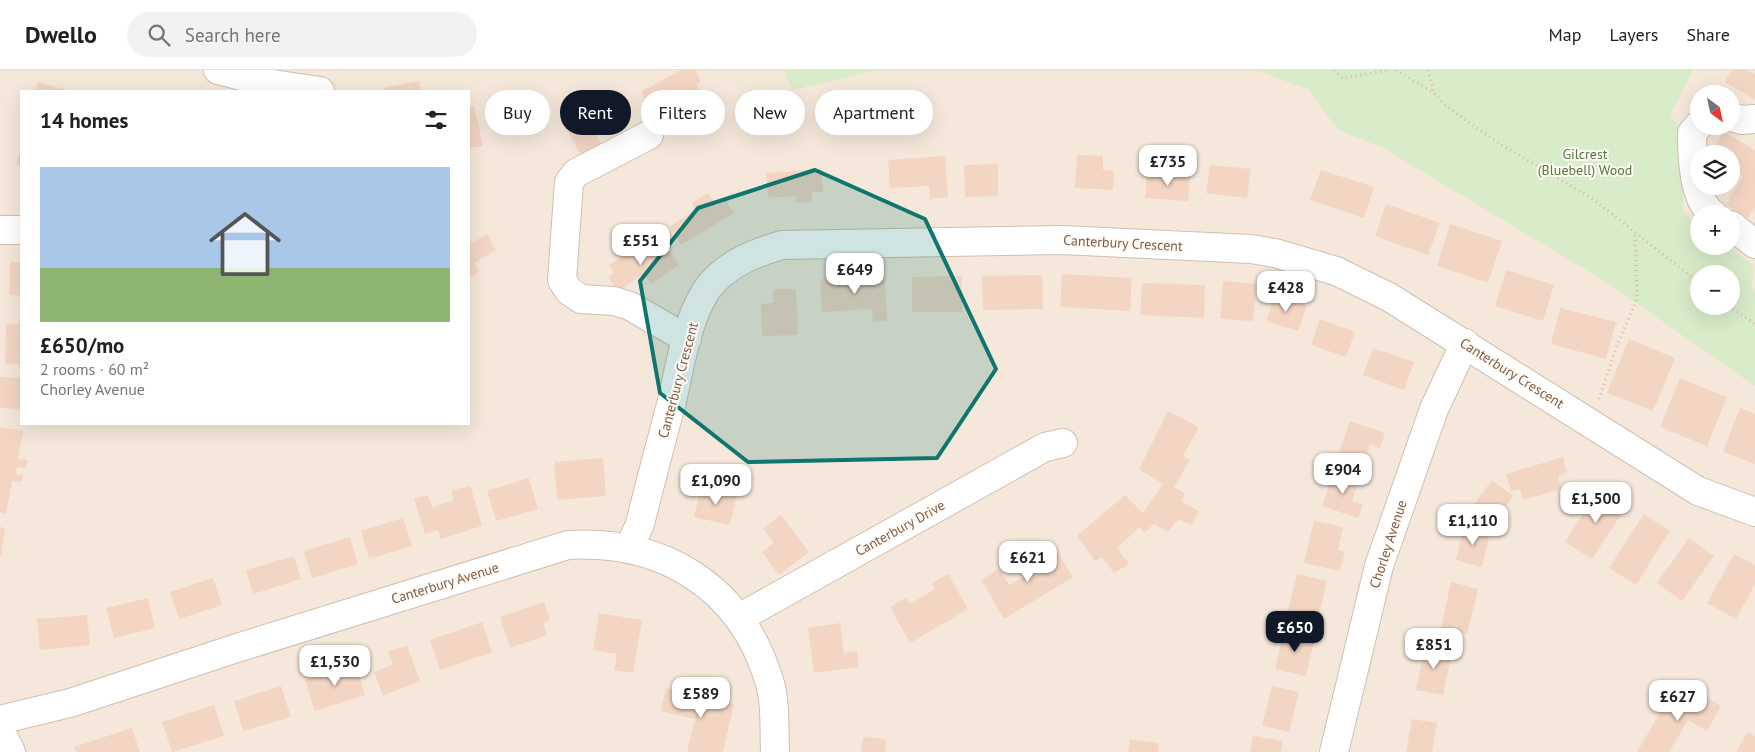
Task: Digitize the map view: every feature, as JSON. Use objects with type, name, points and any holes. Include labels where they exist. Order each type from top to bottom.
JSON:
[{"type":"street","points":[[218,70],[272,84],[313,90]]},
{"type":"street","points":[[1740,119],[1755,119]]},
{"type":"street","points":[[649,135],[576,173],[569,182],[562,280],[569,291],[581,299],[614,301],[630,306],[687,339]]},
{"type":"street","points":[[1692,135],[1692,158],[1700,195],[1705,205]]},
{"type":"street","points":[[0,230],[20,230]]},
{"type":"street","points":[[1740,232],[1755,244]]},
{"type":"street","name":"Canterbury Crescent","points":[[629,548],[640,524],[687,339],[699,306],[712,284],[729,267],[753,253],[782,245],[1062,240],[1250,249],[1275,253],[1336,271],[1389,297],[1698,491],[1755,512]]},
{"type":"street","name":"Chorley Avenue","points":[[1334,752],[1379,566],[1434,408],[1465,343]]},
{"type":"street","name":"Canterbury Drive","points":[[739,618],[1045,447],[1063,443]]},
{"type":"street","name":"Canterbury Avenue","points":[[0,720],[70,703],[237,648],[568,545],[594,544],[629,548],[664,558],[696,576],[716,592],[739,618],[756,648],[770,680],[774,711],[775,752]]},
{"type":"street","points":[[0,730],[12,752]]},
{"type":"path","points":[[1334,70],[1342,78],[1390,70]]},
{"type":"path","points":[[1396,70],[1434,93],[1446,106],[1500,144],[1593,200],[1690,276]]},
{"type":"path","points":[[1428,70],[1434,93]]},
{"type":"path","points":[[1590,422],[1616,348],[1637,299],[1635,232]]},
{"type":"path","points":[[1740,314],[1755,324]]},
{"type":"highlighted area","points":[[815,170],[925,219],[996,369],[937,458],[748,462],[660,393],[640,281],[698,208]]},
{"type":"shaded area","points":[[0,70],[1755,70],[1755,752],[0,752]]},
{"type":"green space","points":[[785,70],[878,70],[792,90]]},
{"type":"green space","name":"Gilcrest (Bluebell) Wood","points":[[1255,70],[1693,70],[1670,115],[1683,132],[1683,212],[1690,218],[1690,255],[1739,255],[1754,266],[1751,288],[1755,293],[1755,386],[1606,282],[1385,149],[1337,129],[1308,89]]},
{"type":"building","points":[[681,70],[695,70],[701,82],[696,84],[699,90],[645,90]]},
{"type":"building","points":[[1732,70],[1747,70],[1755,74],[1755,100],[1740,91],[1740,85],[1730,85],[1725,82]]},
{"type":"building","points":[[419,81],[421,90],[384,90],[383,88]]},
{"type":"building","points":[[38,82],[67,90],[35,90]]},
{"type":"building","points":[[474,106],[483,146],[470,148],[470,107]]},
{"type":"building","points":[[570,135],[596,135],[601,144],[581,155]]},
{"type":"building","points":[[1721,135],[1730,135],[1755,150],[1755,207],[1748,218],[1740,213],[1740,205],[1726,205],[1732,195],[1740,195],[1740,181],[1743,176],[1740,174],[1740,145],[1716,145]]},
{"type":"building","points":[[20,151],[20,167],[16,165]]},
{"type":"building","points":[[1077,155],[1103,156],[1103,170],[1114,171],[1113,190],[1075,188]]},
{"type":"building","points":[[945,156],[948,197],[930,199],[929,186],[890,188],[888,160]]},
{"type":"building","points":[[998,164],[998,196],[965,197],[964,165]]},
{"type":"building","points":[[1210,165],[1251,169],[1247,198],[1206,193]]},
{"type":"building","points":[[821,169],[823,192],[812,192],[812,202],[796,203],[796,196],[768,198],[766,173]]},
{"type":"building","points":[[1321,170],[1374,187],[1364,218],[1310,200]]},
{"type":"building","points":[[1147,173],[1190,176],[1188,201],[1145,198]]},
{"type":"building","points":[[708,193],[716,206],[726,200],[734,213],[681,245],[670,226],[696,210],[692,203]]},
{"type":"building","points":[[1386,204],[1440,223],[1428,255],[1375,236]]},
{"type":"building","points":[[1450,224],[1502,241],[1488,283],[1437,266]]},
{"type":"building","points":[[487,234],[496,250],[474,263],[479,272],[470,277],[470,240],[472,243]]},
{"type":"building","points":[[644,241],[654,256],[667,247],[679,265],[651,284],[643,274],[618,292],[608,277],[614,272],[609,265]]},
{"type":"building","points":[[10,262],[20,263],[20,296],[9,295]]},
{"type":"building","points":[[1506,270],[1554,285],[1543,321],[1495,306]]},
{"type":"building","points":[[1062,274],[1132,278],[1130,311],[1060,307]]},
{"type":"building","points":[[1042,275],[1043,309],[983,310],[982,276]]},
{"type":"building","points":[[885,276],[887,321],[873,322],[872,309],[822,312],[820,279]]},
{"type":"building","points":[[962,276],[962,312],[912,312],[912,277]]},
{"type":"building","points":[[1223,281],[1257,284],[1253,321],[1220,319]]},
{"type":"building","points":[[1142,283],[1205,285],[1204,318],[1140,315]]},
{"type":"building","points":[[773,289],[796,289],[798,335],[762,336],[761,304],[773,303]]},
{"type":"building","points":[[1275,295],[1307,306],[1298,331],[1266,321]]},
{"type":"building","points":[[1560,308],[1616,322],[1606,359],[1551,344]]},
{"type":"building","points":[[1320,319],[1355,332],[1346,357],[1311,345]]},
{"type":"building","points":[[6,324],[20,324],[20,364],[5,364]]},
{"type":"building","points":[[1629,339],[1675,358],[1653,411],[1607,393]]},
{"type":"building","points":[[1373,348],[1414,362],[1404,390],[1363,375]]},
{"type":"building","points":[[0,377],[20,378],[20,409],[0,408]]},
{"type":"building","points":[[1680,378],[1727,397],[1707,446],[1660,427]]},
{"type":"building","points":[[1740,408],[1755,414],[1755,464],[1723,452]]},
{"type":"building","points":[[1168,411],[1199,427],[1183,456],[1190,460],[1174,487],[1185,494],[1181,501],[1199,511],[1191,525],[1178,519],[1168,532],[1154,524],[1144,533],[1140,527],[1117,548],[1129,564],[1114,573],[1102,557],[1095,561],[1077,536],[1125,495],[1143,513],[1163,484],[1139,469]]},
{"type":"building","points":[[1350,421],[1385,433],[1380,448],[1370,445],[1361,473],[1335,464]]},
{"type":"building","points":[[0,427],[23,431],[18,458],[28,460],[26,468],[17,467],[16,474],[23,475],[22,482],[12,481],[6,514],[0,513]]},
{"type":"building","points":[[1563,457],[1567,473],[1558,476],[1561,489],[1523,500],[1520,489],[1511,491],[1506,474]]},
{"type":"building","points":[[603,458],[606,496],[557,500],[554,462]]},
{"type":"building","points":[[1334,471],[1359,480],[1352,501],[1363,505],[1358,518],[1322,506]]},
{"type":"building","points":[[529,478],[538,509],[496,521],[487,491]]},
{"type":"building","points":[[1492,480],[1513,496],[1492,526],[1470,510]]},
{"type":"building","points":[[470,485],[482,526],[441,539],[438,530],[425,534],[414,499],[428,495],[432,507],[454,500],[451,491]]},
{"type":"building","points":[[701,487],[737,494],[730,525],[694,517]]},
{"type":"building","points":[[1599,489],[1626,507],[1592,559],[1565,542]]},
{"type":"building","points":[[1644,514],[1670,531],[1636,585],[1609,568]]},
{"type":"building","points":[[781,515],[809,552],[779,575],[762,552],[774,543],[763,529]]},
{"type":"building","points":[[403,518],[412,546],[369,559],[361,531]]},
{"type":"building","points":[[1314,521],[1343,527],[1338,550],[1345,552],[1340,571],[1304,563]]},
{"type":"building","points":[[1464,526],[1490,532],[1482,567],[1456,560]]},
{"type":"building","points":[[0,527],[5,528],[1,556],[0,556]]},
{"type":"building","points":[[350,537],[358,564],[312,578],[304,551]]},
{"type":"building","points":[[1689,538],[1714,556],[1682,601],[1657,583]]},
{"type":"building","points":[[1051,542],[1073,577],[1004,619],[981,580],[999,569],[1009,585],[1042,565],[1035,552]]},
{"type":"building","points":[[1734,554],[1755,565],[1755,584],[1736,619],[1707,603]]},
{"type":"building","points":[[294,556],[301,579],[253,594],[246,570]]},
{"type":"building","points":[[948,574],[968,609],[910,643],[890,607],[906,598],[910,604],[935,589],[932,583]]},
{"type":"building","points":[[1297,574],[1327,581],[1317,623],[1287,615]]},
{"type":"building","points":[[213,578],[222,605],[179,619],[170,592]]},
{"type":"building","points":[[1451,582],[1478,589],[1467,634],[1441,628]]},
{"type":"building","points":[[148,598],[155,628],[114,638],[106,608]]},
{"type":"building","points":[[544,602],[550,620],[543,623],[547,635],[510,648],[500,617]]},
{"type":"building","points":[[599,613],[642,620],[633,673],[614,670],[617,654],[593,650]]},
{"type":"building","points":[[87,615],[90,645],[40,650],[37,619]]},
{"type":"building","points":[[482,622],[492,652],[440,670],[430,640]]},
{"type":"building","points":[[840,623],[844,653],[857,651],[859,667],[814,673],[808,628]]},
{"type":"building","points":[[1284,630],[1315,637],[1306,676],[1275,669]]},
{"type":"building","points":[[407,645],[420,681],[383,696],[374,672],[393,664],[388,652]]},
{"type":"building","points":[[1425,646],[1452,651],[1443,695],[1416,690]]},
{"type":"building","points":[[355,663],[365,695],[315,711],[305,680]]},
{"type":"building","points":[[281,686],[291,717],[243,731],[234,701]]},
{"type":"building","points":[[1272,686],[1299,692],[1289,732],[1262,725]]},
{"type":"building","points":[[666,688],[734,704],[723,752],[687,752],[695,719],[661,711]]},
{"type":"building","points":[[1672,692],[1693,704],[1700,693],[1721,706],[1707,731],[1688,720],[1669,752],[1637,752]]},
{"type":"building","points":[[214,705],[224,736],[172,752],[162,722]]},
{"type":"building","points":[[1412,719],[1437,723],[1432,752],[1406,752]]},
{"type":"building","points":[[132,728],[140,752],[76,752],[74,747]]},
{"type":"building","points":[[1747,732],[1755,736],[1755,752],[1736,752]]},
{"type":"building","points":[[1253,736],[1283,741],[1281,752],[1250,752]]},
{"type":"building","points":[[863,737],[886,739],[885,752],[861,752]]},
{"type":"building","points":[[1130,739],[1159,743],[1158,752],[1128,752]]}]
